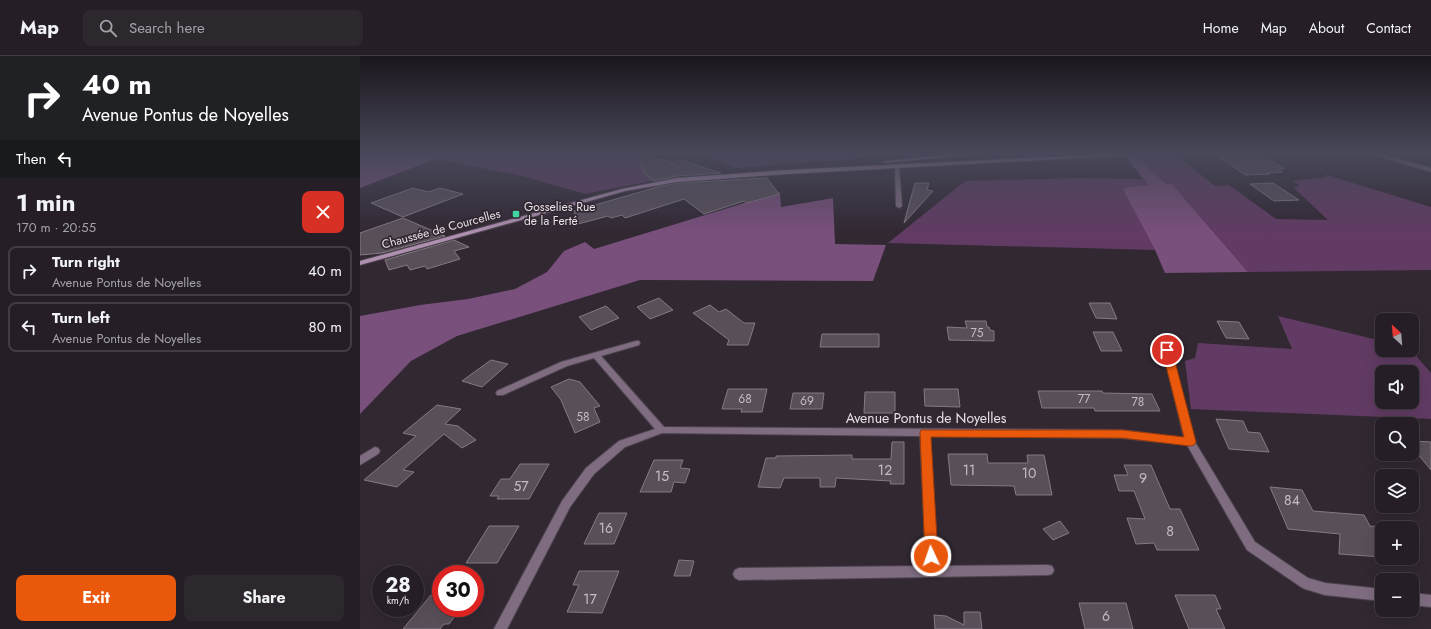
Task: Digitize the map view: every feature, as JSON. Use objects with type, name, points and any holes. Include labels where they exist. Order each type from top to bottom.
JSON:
[{"type":"main road","name":"Chaussée de Courcelles","points":[[360,263],[616,192],[683,180]]},
{"type":"street","points":[[898,180],[899,206]]},
{"type":"street","points":[[500,393],[564,364],[596,356],[636,343]]},
{"type":"street","points":[[1167,350],[1190,442],[1251,546],[1305,583],[1325,589],[1375,595]]},
{"type":"street","points":[[596,356],[662,430]]},
{"type":"street","name":"Avenue Pontus de Noyelles","points":[[500,629],[566,504],[590,471],[622,444],[662,430],[1122,434],[1190,442]]},
{"type":"street","points":[[925,432],[932,571]]},
{"type":"street","points":[[360,461],[374,451]]},
{"type":"street","points":[[739,574],[1048,570]]},
{"type":"street","points":[[1419,600],[1431,601]]},
{"type":"shaded area","points":[[360,180],[381,180],[360,188]]},
{"type":"shaded area","points":[[536,180],[658,180],[585,194]]},
{"type":"shaded area","points":[[1144,180],[1148,186],[1122,188],[1155,250],[888,243],[965,181]]},
{"type":"shaded area","points":[[1144,180],[1161,180],[1166,184],[1172,184],[1248,272],[1165,273],[1155,250],[1122,188],[1148,185]]},
{"type":"shaded area","points":[[1161,180],[1207,180],[1215,186],[1229,185],[1276,219],[1328,220],[1293,187],[1300,186],[1293,181],[1304,180],[1343,180],[1431,207],[1431,270],[1248,272],[1172,184],[1166,184]]},
{"type":"shaded area","points":[[780,192],[781,207],[833,198],[835,244],[886,245],[873,281],[640,280],[457,336],[411,361],[360,414],[360,316],[420,305],[468,299],[515,289],[547,272],[564,251],[585,242],[594,249]]},
{"type":"shaded area","points":[[1278,316],[1375,339],[1375,357],[1417,357],[1431,373],[1431,419],[1419,418],[1419,417],[1383,417],[1191,409],[1185,361],[1195,358],[1198,343],[1292,349]]},
{"type":"building","points":[[768,180],[779,194],[747,203],[744,201],[704,214],[684,199],[625,218],[622,215],[611,218],[608,216],[578,224],[574,211],[661,186],[677,183]]},
{"type":"building","points":[[915,183],[929,183],[927,190],[933,191],[904,223]]},
{"type":"building","points":[[1273,183],[1299,200],[1274,201],[1250,184]]},
{"type":"building","points":[[413,188],[428,192],[440,188],[463,194],[403,217],[371,203]]},
{"type":"building","points":[[403,218],[445,236],[382,253],[360,255],[360,233]]},
{"type":"building","points":[[454,240],[469,247],[454,251],[460,259],[427,269],[425,266],[410,270],[407,265],[389,270],[385,260]]},
{"type":"building","points":[[659,298],[673,310],[650,319],[637,307]]},
{"type":"building","points":[[1089,303],[1110,303],[1117,319],[1096,318]]},
{"type":"building","points":[[710,305],[719,312],[726,309],[744,323],[755,323],[748,345],[727,345],[729,340],[693,313]]},
{"type":"building","points":[[606,306],[619,318],[591,330],[579,317]]},
{"type":"building","points":[[965,321],[986,321],[987,327],[994,331],[994,341],[949,340],[947,327],[967,328]]},
{"type":"building","points":[[1217,321],[1239,322],[1249,339],[1226,338]]},
{"type":"building","points":[[1093,332],[1113,332],[1122,351],[1101,351]]},
{"type":"building","points":[[822,334],[879,334],[879,347],[820,347]]},
{"type":"building","points":[[491,360],[508,364],[482,387],[462,381]]},
{"type":"building","points":[[569,379],[580,382],[600,406],[594,408],[600,422],[575,433],[561,400],[551,387]]},
{"type":"building","points":[[728,389],[767,389],[762,412],[741,412],[742,409],[722,409]]},
{"type":"building","points":[[924,389],[958,389],[960,407],[925,406]]},
{"type":"building","points":[[1038,391],[1102,391],[1103,393],[1152,394],[1160,411],[1095,411],[1094,408],[1042,408]]},
{"type":"building","points":[[865,392],[895,392],[895,413],[864,413]]},
{"type":"building","points":[[793,393],[824,393],[822,409],[790,409]]},
{"type":"building","points":[[437,405],[461,409],[445,424],[458,426],[476,440],[462,448],[444,434],[403,470],[414,472],[397,487],[364,480],[416,436],[403,433]]},
{"type":"building","points":[[1216,419],[1243,421],[1248,432],[1260,433],[1269,452],[1229,449]]},
{"type":"building","points":[[1419,441],[1431,442],[1431,470],[1419,455]]},
{"type":"building","points":[[892,442],[904,442],[904,484],[890,484],[891,481],[836,478],[835,487],[820,487],[820,478],[784,478],[780,488],[758,487],[766,458],[776,458],[776,456],[852,455],[852,459],[891,459]]},
{"type":"building","points":[[948,454],[987,454],[988,463],[1028,463],[1027,455],[1044,455],[1052,495],[1016,495],[1014,486],[951,485]]},
{"type":"building","points":[[654,460],[683,460],[680,468],[690,469],[685,483],[674,482],[671,492],[640,492]]},
{"type":"building","points":[[520,464],[549,464],[529,499],[497,499],[499,496],[490,496],[501,479],[510,479]]},
{"type":"building","points":[[1124,465],[1151,465],[1170,509],[1180,509],[1199,550],[1157,550],[1154,543],[1136,544],[1127,518],[1145,519],[1134,491],[1119,491],[1114,475],[1128,475]]},
{"type":"building","points":[[1270,487],[1302,490],[1313,511],[1364,515],[1370,526],[1375,526],[1375,557],[1339,554],[1340,534],[1288,529]]},
{"type":"building","points":[[599,513],[627,513],[614,544],[584,544]]},
{"type":"building","points":[[1060,521],[1069,533],[1053,540],[1043,529]]},
{"type":"building","points":[[489,526],[519,526],[497,563],[466,563]]},
{"type":"building","points":[[679,560],[694,561],[690,576],[674,576]]},
{"type":"building","points":[[579,571],[619,571],[602,613],[567,612],[579,585],[573,585]]},
{"type":"building","points":[[432,595],[432,617],[454,617],[449,624],[444,624],[440,629],[403,629],[413,617],[424,617],[424,604]]},
{"type":"building","points":[[1175,595],[1215,595],[1221,609],[1216,609],[1225,629],[1189,629]]},
{"type":"building","points":[[1079,603],[1126,603],[1133,629],[1085,629]]},
{"type":"building","points":[[964,612],[980,612],[982,629],[935,629],[934,615],[946,616],[964,625]]},
{"type":"place","name":"Gosselies Rue de la Ferté","points":[[516,214]]},
{"type":"route","points":[[931,556],[925,432],[1122,434],[1190,442],[1167,350]]}]
